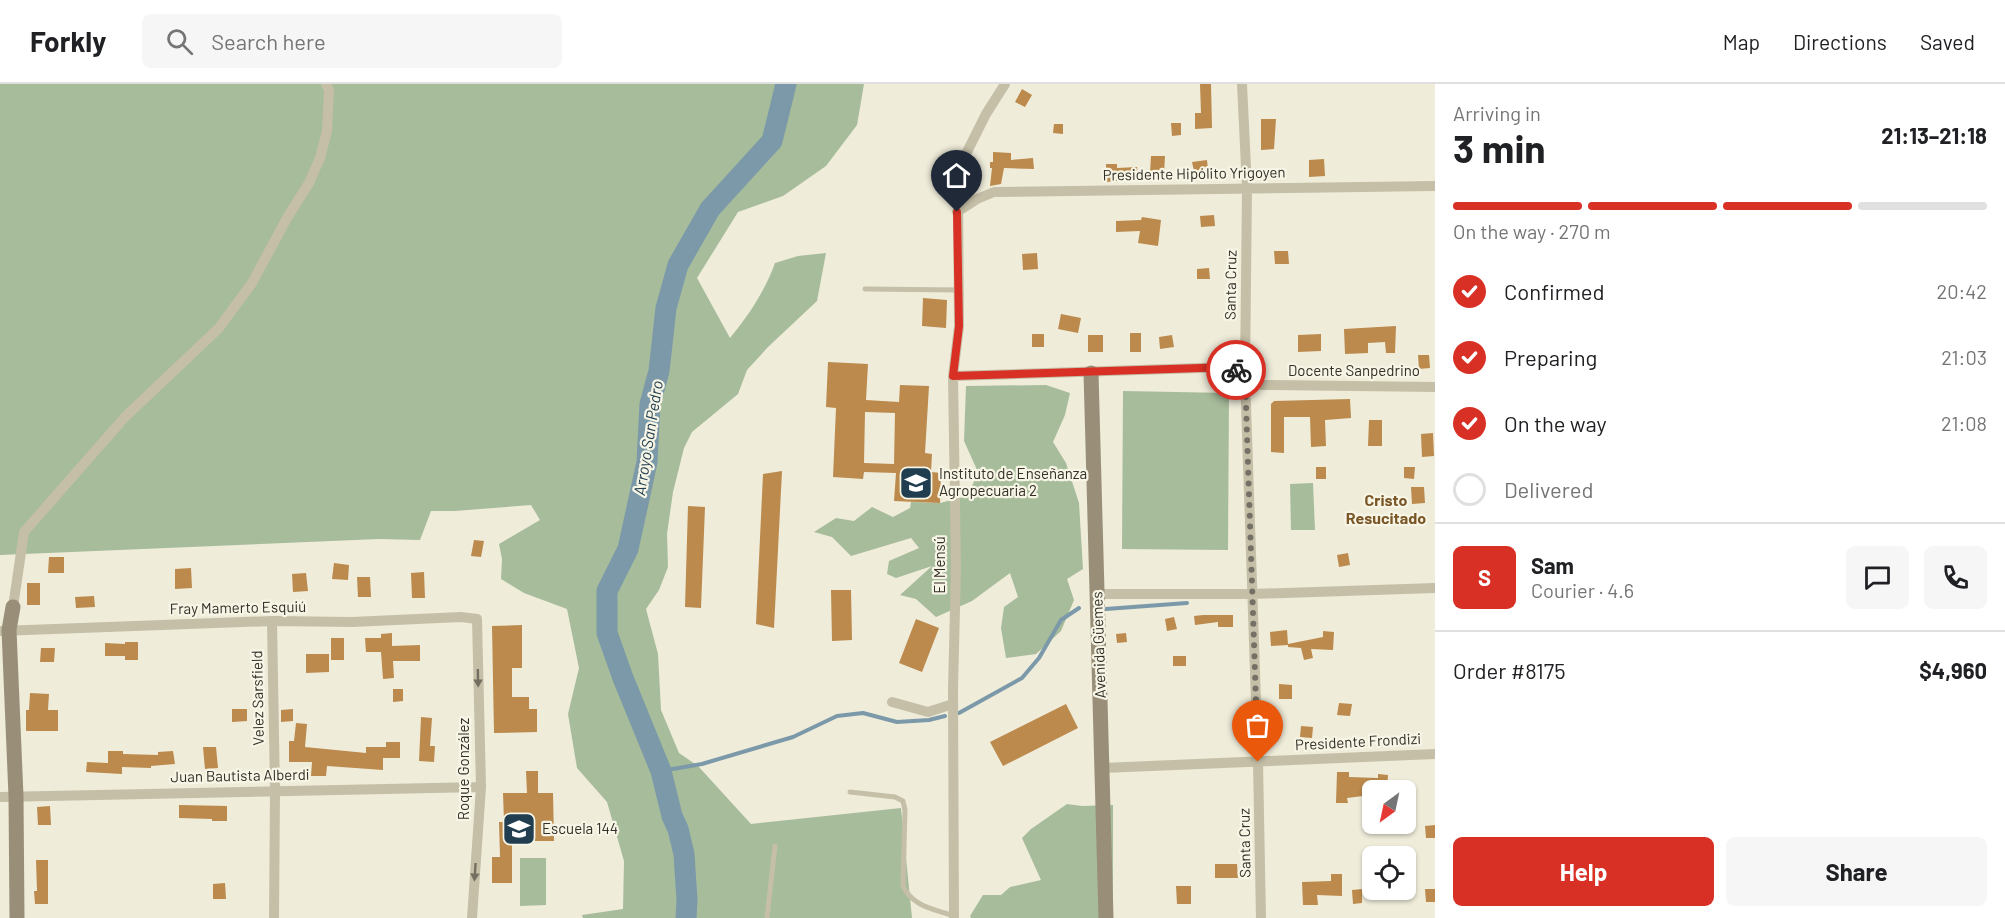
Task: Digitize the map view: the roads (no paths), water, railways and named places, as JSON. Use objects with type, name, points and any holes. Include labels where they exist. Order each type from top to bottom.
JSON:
[{"type":"main road","name":"Avenida Güemes","points":[[1091,373],[1106,918]]},
{"type":"main road","points":[[13,607],[4,630],[16,796],[17,918]]},
{"type":"street","points":[[13,607],[24,532],[125,417],[219,328],[252,283],[309,183],[320,158],[327,131],[329,90],[326,84]]},
{"type":"street","name":"El Mensú","points":[[954,917],[953,704],[956,568],[953,376],[959,326],[958,189],[966,154],[986,114],[1005,84]]},
{"type":"street","name":"Santa Cruz","points":[[1242,84],[1247,188],[1245,375],[1261,918]]},
{"type":"street","name":"Presidente Hipólito Yrigoyen","points":[[957,212],[977,199],[994,192],[1435,186]]},
{"type":"street","name":"Docente Sanpedrino","points":[[953,376],[1231,367],[1262,386],[1435,387]]},
{"type":"street","points":[[1098,594],[1252,594],[1435,588]]},
{"type":"street","name":"Fray Mamerto Esquiú","points":[[4,630],[272,621],[352,622],[461,617],[477,619]]},
{"type":"street","name":"Roque González","points":[[472,918],[481,788],[477,619]]},
{"type":"street","name":"Velez Sarsfield","points":[[272,621],[275,790],[273,918]]},
{"type":"street","points":[[892,702],[928,712],[953,704]]},
{"type":"street","name":"Presidente Frondizi","points":[[1103,768],[1435,754]]},
{"type":"street","name":"Juan Bautista Alberdi","points":[[0,797],[275,790],[481,788]]},
{"type":"lane","points":[[865,289],[959,290]]},
{"type":"lane","points":[[850,792],[896,797],[903,801],[905,810],[903,886],[908,896],[915,902],[954,917]]},
{"type":"lane","points":[[767,918],[775,846]]},
{"type":"waterway","name":"Arroyo San Pedro","points":[[686,918],[684,854],[678,829],[672,816],[661,771],[607,633],[607,591],[628,549],[647,462],[650,404],[659,371],[666,308],[678,265],[710,209],[772,141],[786,84]]},
{"type":"waterway","points":[[1106,609],[1187,603]]},
{"type":"waterway","points":[[959,713],[1022,678],[1039,658],[1061,620],[1079,608]]},
{"type":"waterway","points":[[661,771],[702,764],[793,737],[837,716],[863,713],[897,722],[929,720],[945,716]]},
{"type":"place","name":"Instituto de Enseñanza Agropecuaria 2","points":[[916,483]]},
{"type":"place","name":"Escuela 144","points":[[519,829]]},
{"type":"district","name":"Cristo Resucitado","points":[[1386,509]]}]
